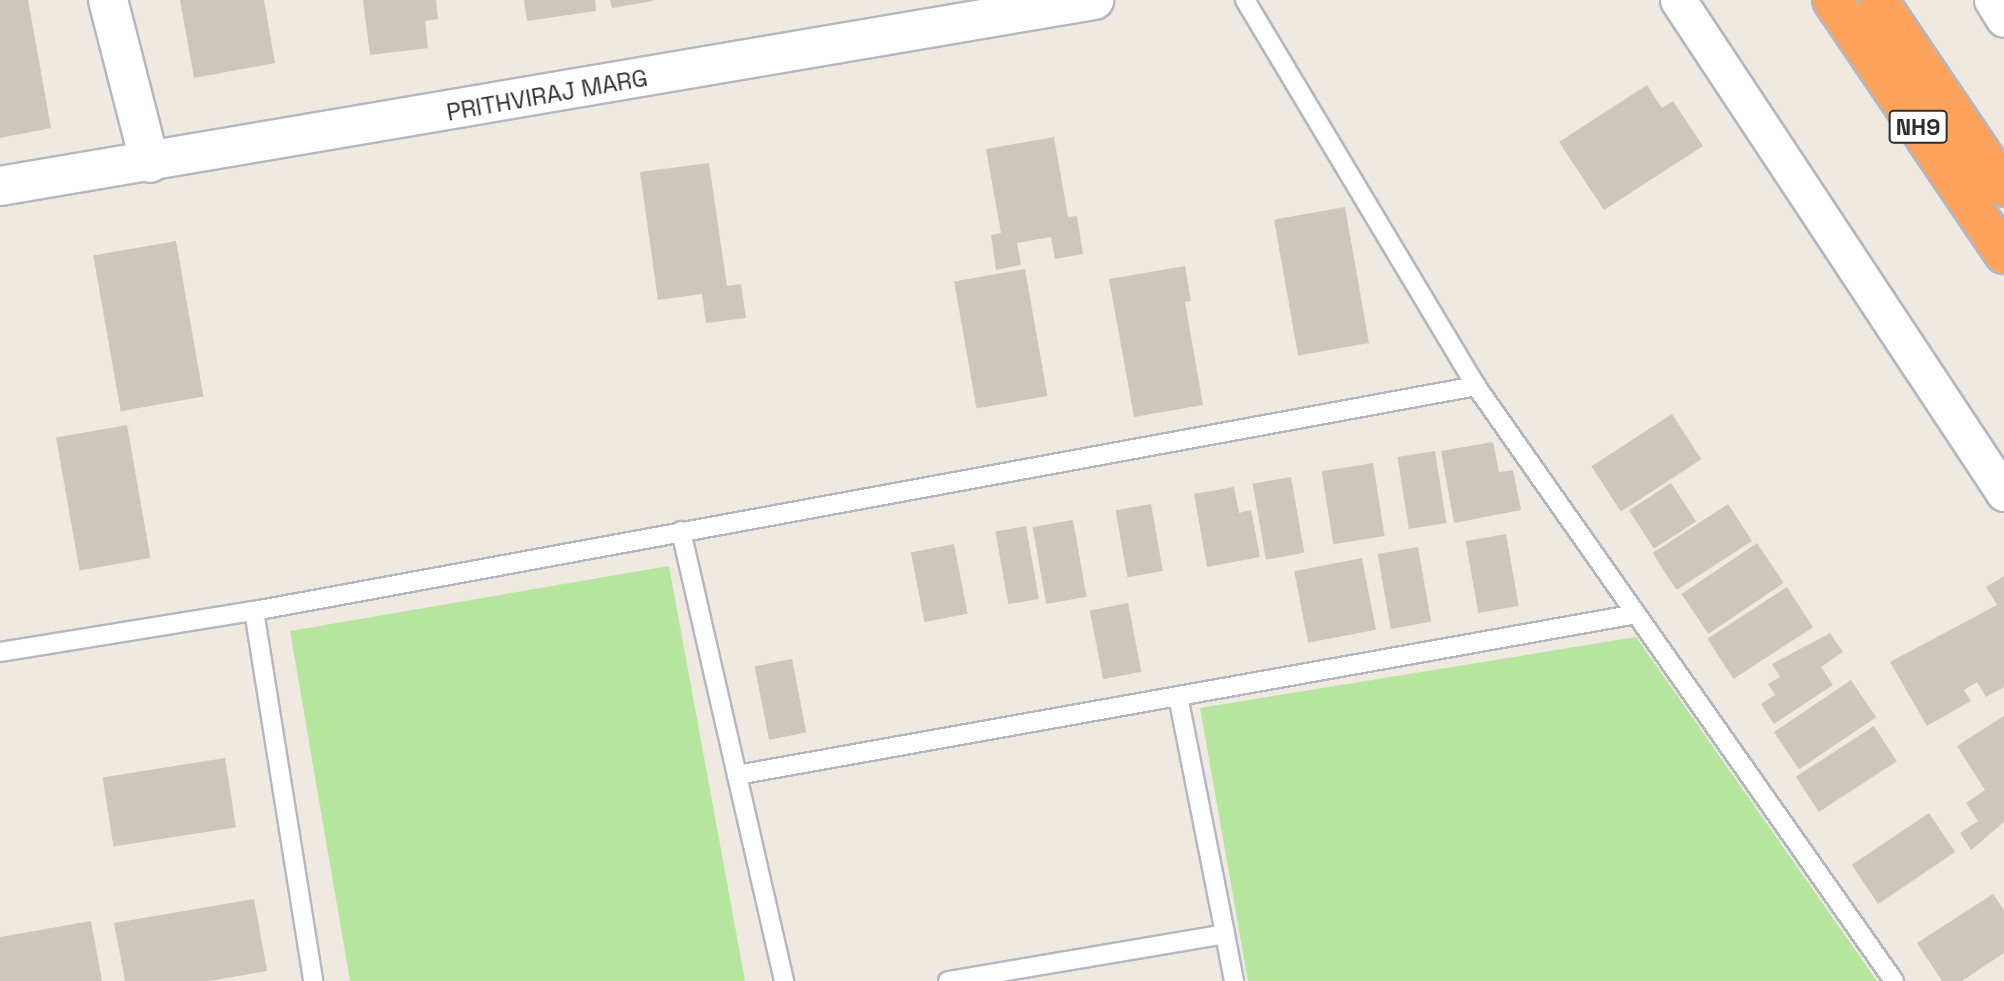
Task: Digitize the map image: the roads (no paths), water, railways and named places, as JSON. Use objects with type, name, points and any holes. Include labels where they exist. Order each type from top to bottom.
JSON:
[{"type":"highway","name":"NH9","points":[[1832,0],[2004,254]]},
{"type":"highway","name":"NH9","points":[[1878,0],[2004,187]]},
{"type":"street","points":[[108,0],[150,163]]},
{"type":"street","name":"PRITHVIRAJ MARG","points":[[0,186],[150,163],[1094,0]]},
{"type":"street","points":[[1678,0],[2004,493]]},
{"type":"street","points":[[1992,0],[2004,19]]},
{"type":"lane","points":[[1245,0],[1476,386],[1894,981]]},
{"type":"lane","points":[[0,652],[254,611],[1476,386]]},
{"type":"lane","points":[[681,531],[784,981]]},
{"type":"lane","points":[[254,611],[313,981]]},
{"type":"lane","points":[[737,775],[1636,614]]},
{"type":"lane","points":[[1178,696],[1234,981]]},
{"type":"lane","points":[[948,981],[1225,934]]}]
